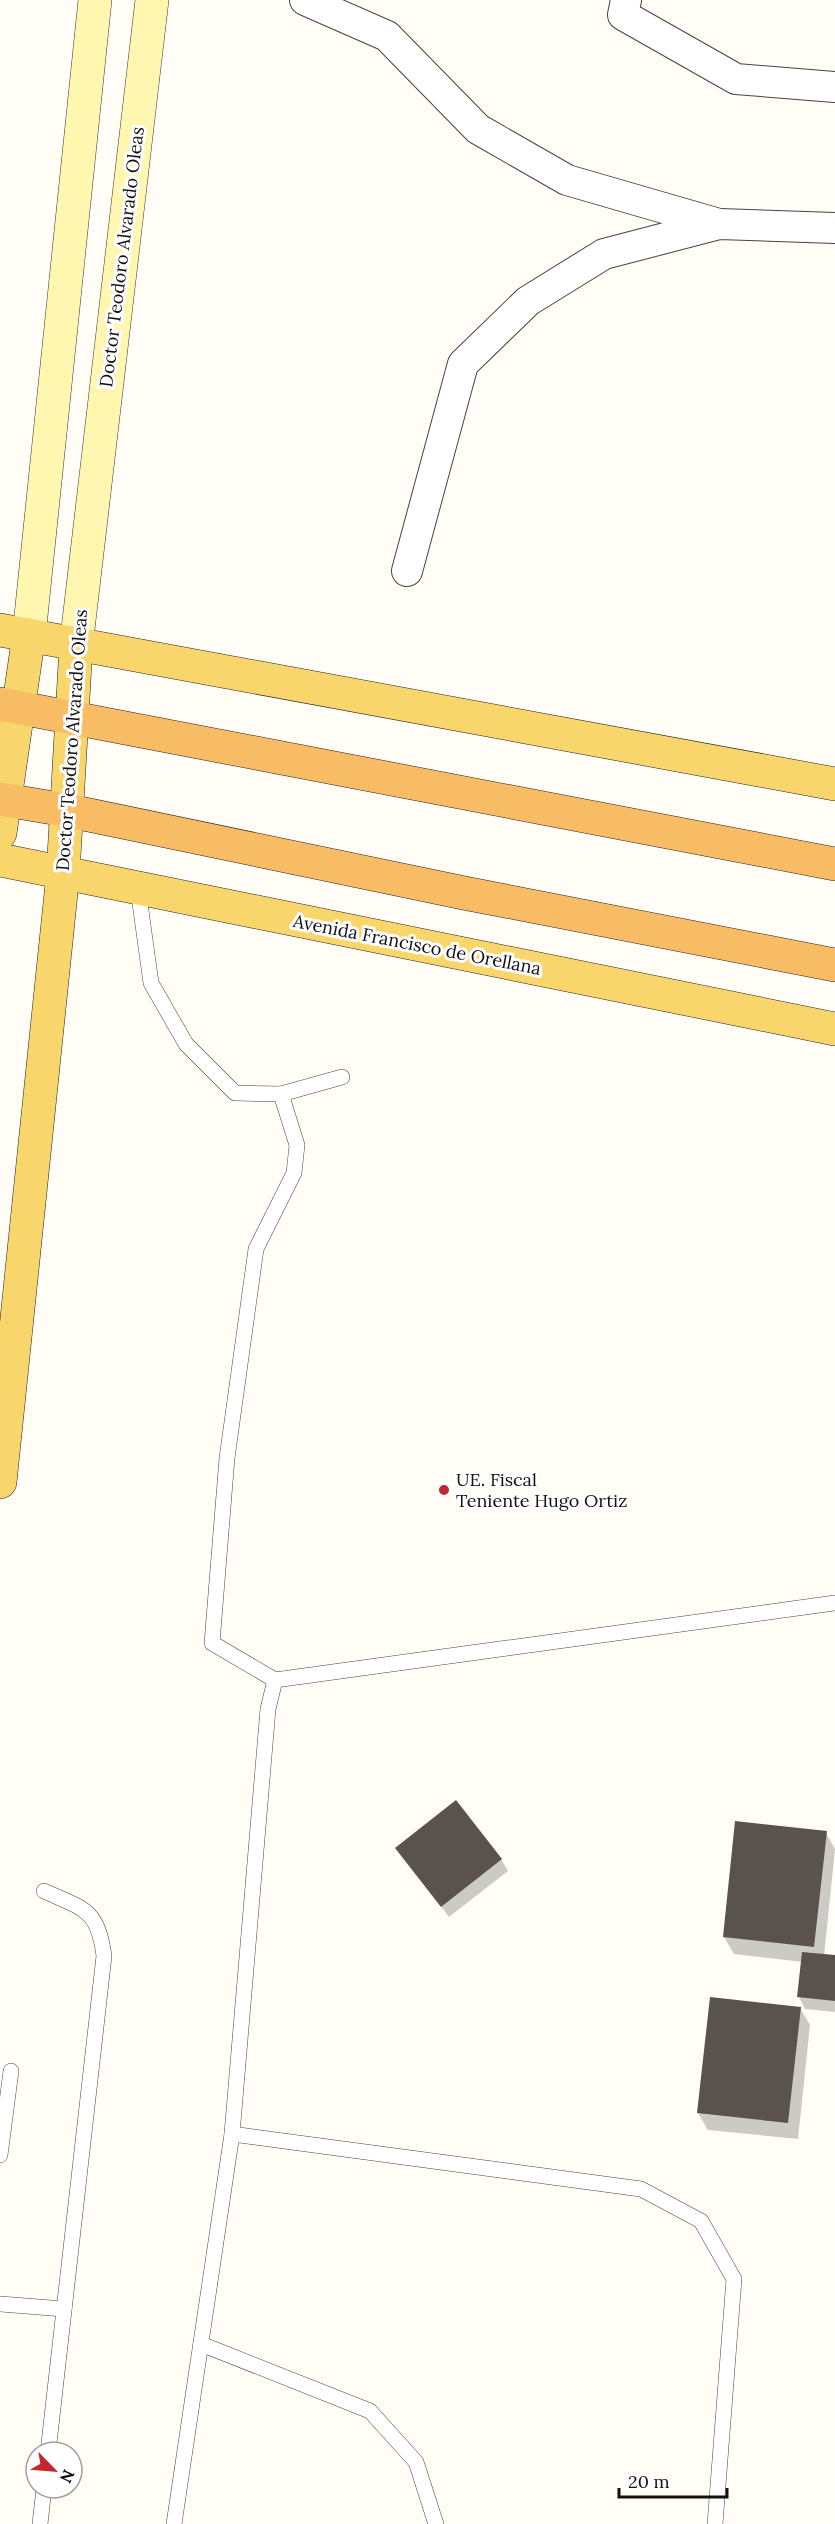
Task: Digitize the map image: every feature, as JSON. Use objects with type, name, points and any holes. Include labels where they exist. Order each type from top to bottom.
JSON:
[{"type":"highway","points":[[9,706],[835,864]]},
{"type":"highway","points":[[2,800],[65,810],[464,892],[835,964]]},
{"type":"main road","points":[[0,833],[15,632],[95,0]]},
{"type":"main road","name":"Doctor Teodoro Alvarado Oleas","points":[[0,1482],[63,874],[76,646],[152,0]]},
{"type":"main road","points":[[15,632],[76,646],[835,784]]},
{"type":"main road","name":"Avenida Francisco de Orellana","points":[[0,860],[835,1029]]},
{"type":"street","points":[[305,0],[387,36],[478,129],[567,180],[718,224],[835,228]]},
{"type":"street","points":[[626,0],[622,15],[736,79],[835,87]]},
{"type":"street","points":[[407,571],[463,364],[528,301],[604,254],[718,224]]},
{"type":"lane","points":[[138,889],[151,983],[186,1044],[235,1093],[281,1094],[342,1077]]},
{"type":"lane","points":[[281,1094],[297,1145],[294,1173],[256,1249],[227,1458],[212,1643],[275,1680],[835,1603]]},
{"type":"lane","points":[[174,2524],[232,2134],[268,1709],[275,1680]]},
{"type":"lane","points":[[45,1891],[87,1911],[100,1930],[104,1956],[49,2440]]},
{"type":"lane","points":[[0,2155],[10,2072]]},
{"type":"lane","points":[[232,2134],[641,2189],[701,2221],[734,2280],[715,2524]]},
{"type":"lane","points":[[0,2304],[64,2309]]},
{"type":"lane","points":[[201,2344],[370,2411],[416,2462],[436,2524]]},
{"type":"lane","points":[[40,2524],[43,2500]]},
{"type":"building","points":[[456,1800],[502,1859],[441,1907],[395,1848]]},
{"type":"building","points":[[735,1821],[827,1831],[814,1947],[723,1937]]},
{"type":"building","points":[[802,1952],[835,1955],[835,2001],[797,1997]]},
{"type":"building","points":[[710,1997],[801,2007],[788,2123],[697,2113]]},
{"type":"place","name":"UE. Fiscal Teniente Hugo Ortiz","points":[[444,1490]]}]
